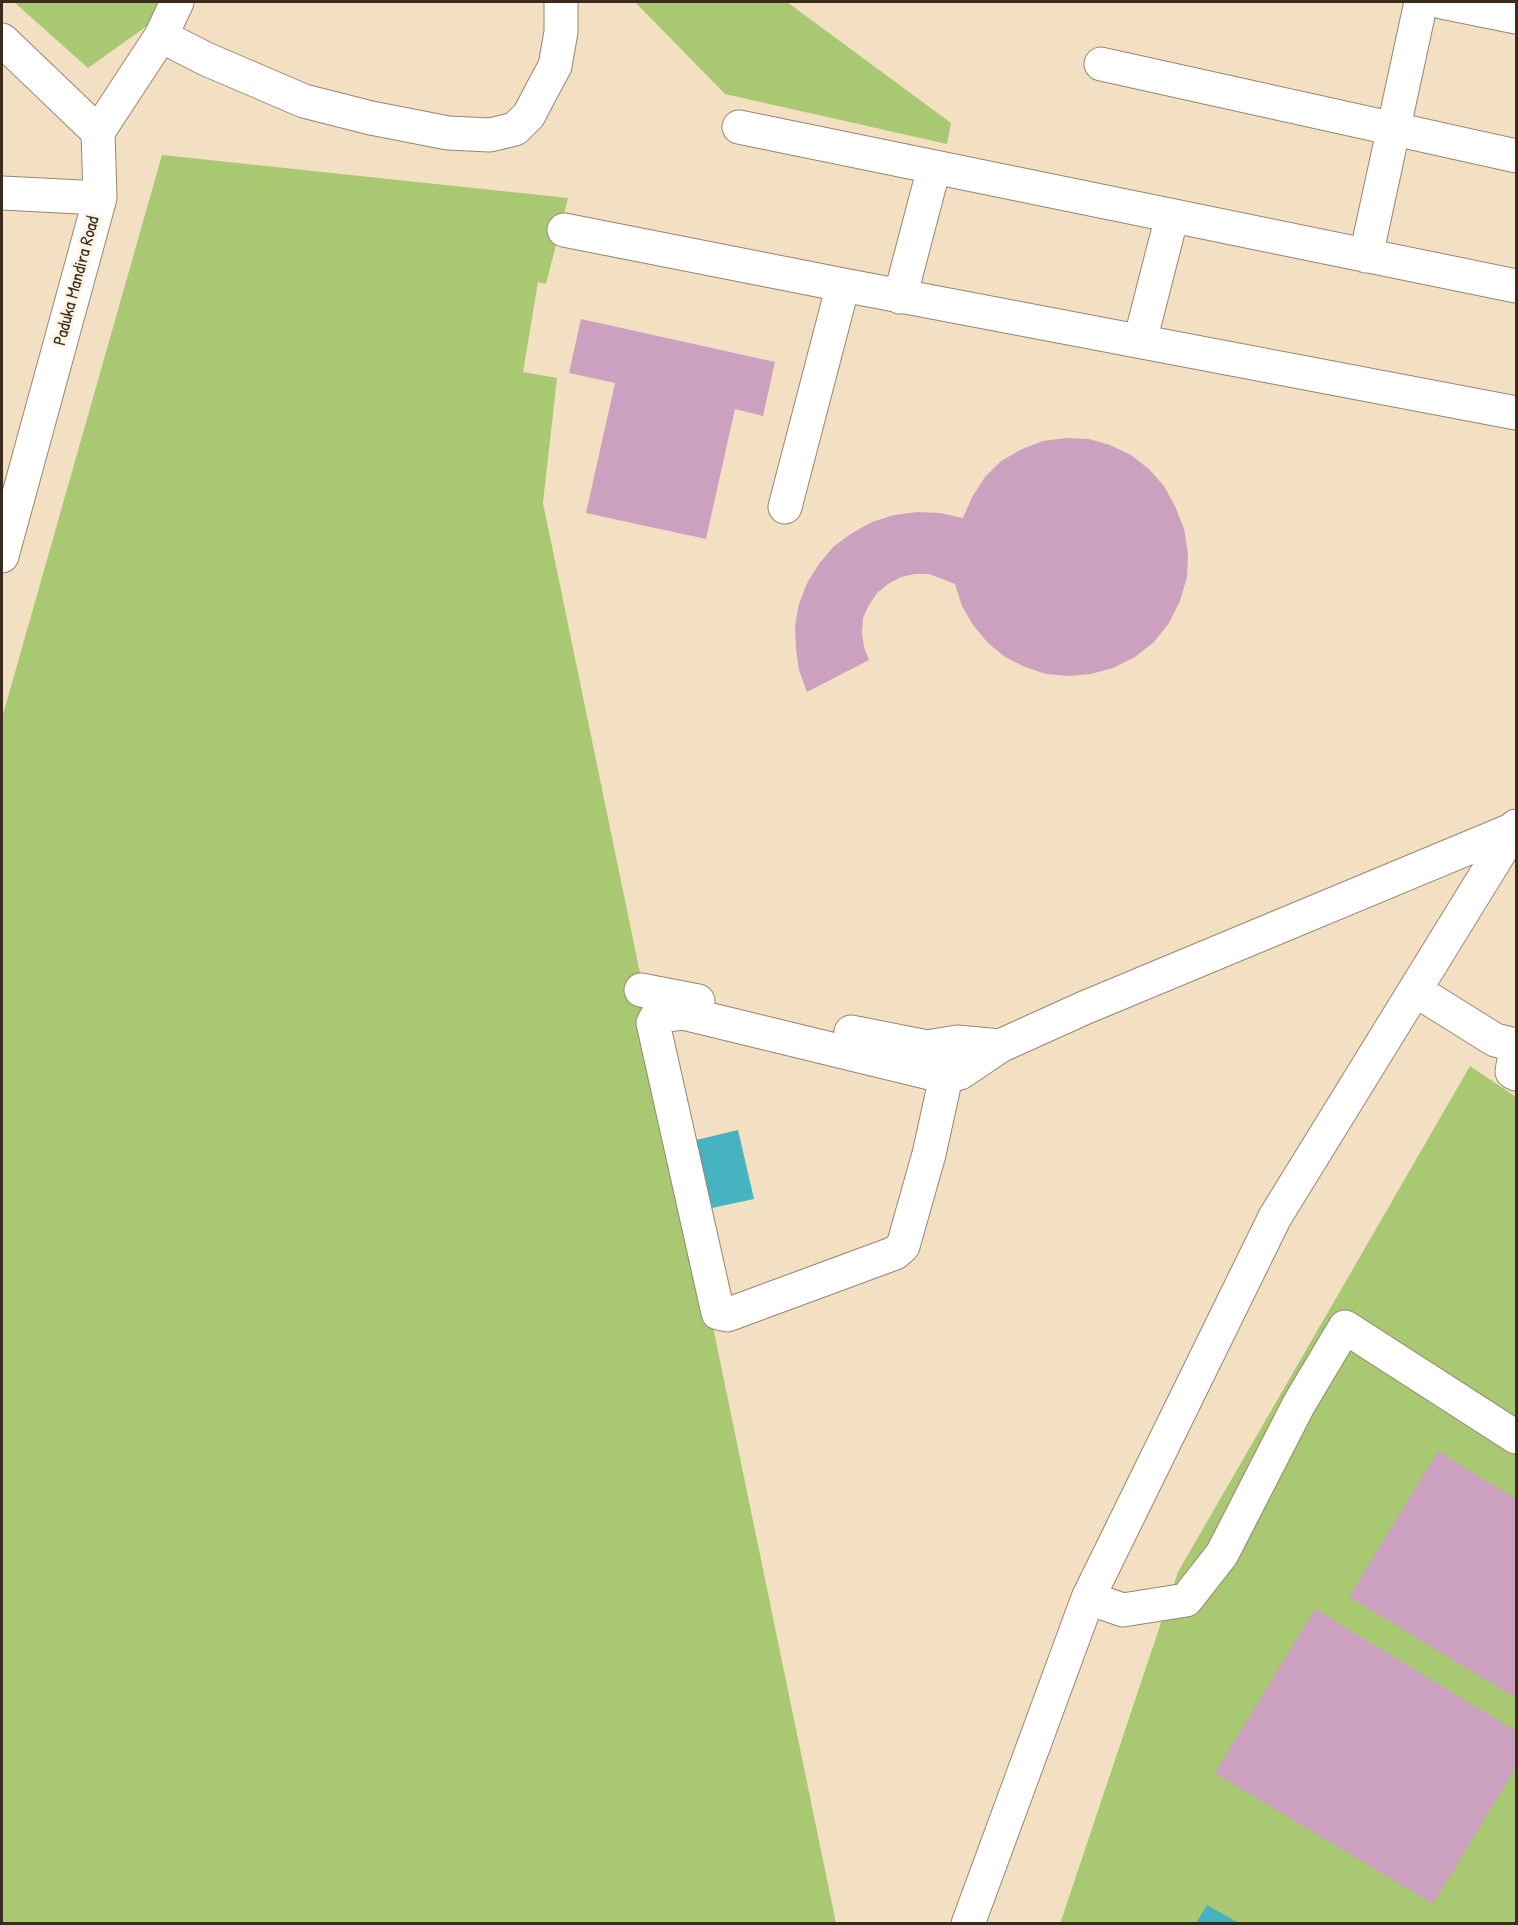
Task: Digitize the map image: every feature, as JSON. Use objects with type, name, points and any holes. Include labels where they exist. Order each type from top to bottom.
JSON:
[{"type":"street","points":[[2,40],[98,132],[161,36],[177,2]]},
{"type":"street","points":[[161,36],[206,59],[304,100],[371,118],[426,129],[448,133],[490,135],[515,129],[529,115],[555,66],[561,32],[561,2]]},
{"type":"street","points":[[1366,256],[1421,2]]},
{"type":"street","points":[[1442,2],[1516,17]]},
{"type":"street","points":[[1101,64],[1516,156]]},
{"type":"street","points":[[739,128],[1516,286]]},
{"type":"street","name":"Paduka Mandira Road","points":[[2,556],[100,198],[98,132]]},
{"type":"street","points":[[900,297],[934,168]]},
{"type":"street","points":[[2,193],[100,198]]},
{"type":"street","points":[[1140,341],[1172,216]]},
{"type":"street","points":[[564,230],[900,297],[1516,413]]},
{"type":"street","points":[[785,507],[843,285]]},
{"type":"street","points":[[968,1923],[1088,1598],[1275,1216],[1515,828]]},
{"type":"street","points":[[946,1077],[930,1154],[903,1246],[895,1253],[727,1315],[718,1313],[654,1023],[657,1016],[683,1013],[946,1077],[960,1073],[1000,1046],[1095,1004],[1515,828]]},
{"type":"street","points":[[641,990],[927,1047],[957,1042],[1000,1046]]},
{"type":"street","points":[[1415,990],[1495,1040],[1516,1046],[1512,1072],[1516,1074]]},
{"type":"street","points":[[1088,1598],[1123,1610],[1186,1600],[1222,1554],[1299,1404],[1345,1327],[1516,1437]]},
{"type":"green space","points":[[14,2],[162,2],[154,21],[88,68]]},
{"type":"green space","points":[[635,2],[787,2],[951,123],[947,144],[725,94]]},
{"type":"green space","points":[[162,155],[568,198],[546,284],[538,282],[523,372],[557,378],[543,503],[836,1923],[2,1924],[2,718]]},
{"type":"green space","points":[[1470,1066],[1516,1097],[1516,1923],[1060,1924],[1178,1572]]},
{"type":"water","points":[[738,1130],[754,1199],[712,1208],[696,1140]]},
{"type":"water","points":[[1207,1905],[1239,1923],[1196,1923]]},
{"type":"building","points":[[581,319],[775,362],[763,416],[735,409],[706,539],[586,513],[615,383],[569,373]]},
{"type":"building","points":[[1066,438],[1089,439],[1110,445],[1131,455],[1149,469],[1164,486],[1175,506],[1184,529],[1188,553],[1187,577],[1180,601],[1169,623],[1154,642],[1135,657],[1113,668],[1091,674],[1069,676],[1046,674],[1005,657],[988,643],[973,625],[962,606],[955,584],[929,574],[915,574],[901,577],[888,584],[877,593],[869,605],[863,618],[862,633],[869,660],[807,692],[799,670],[795,626],[799,604],[807,583],[833,547],[872,522],[894,515],[917,512],[940,513],[963,518],[972,497],[985,477],[1001,461],[1022,449],[1043,441]]},
{"type":"building","points":[[1438,1451],[1516,1499],[1516,1698],[1349,1597]]},
{"type":"building","points":[[1315,1609],[1516,1731],[1516,1767],[1433,1904],[1215,1773]]}]
